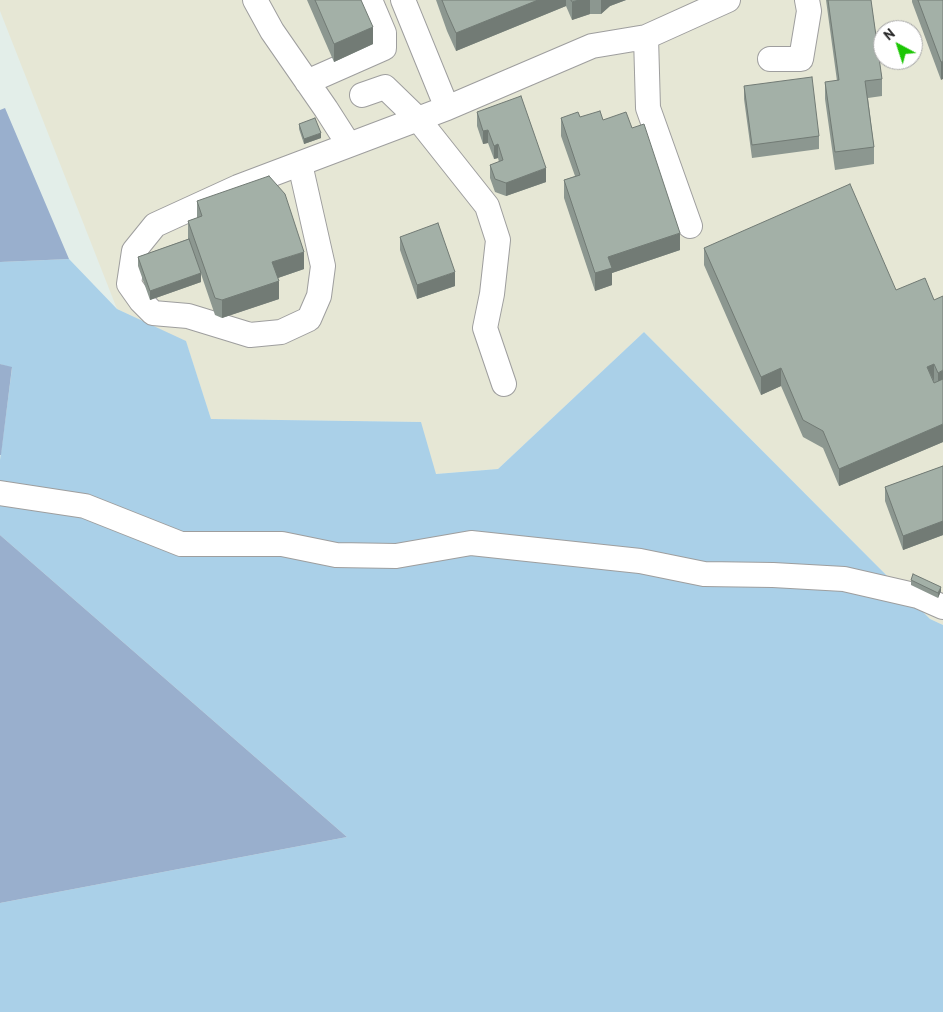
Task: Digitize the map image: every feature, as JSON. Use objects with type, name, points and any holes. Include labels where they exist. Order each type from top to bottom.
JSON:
[{"type":"street","points":[[255,0],[272,32],[349,145]]},
{"type":"street","points":[[307,82],[384,48],[384,33],[370,0]]},
{"type":"street","points":[[403,0],[447,108]]},
{"type":"street","points":[[300,164],[323,266],[319,296],[309,318],[281,332],[250,334],[188,316],[153,313],[140,301],[129,284],[134,251],[155,225],[238,187],[447,108],[592,46],[646,37],[702,6],[728,0]]},
{"type":"street","points":[[770,59],[801,59],[809,11],[806,0]]},
{"type":"street","points":[[646,37],[648,108],[690,226]]},
{"type":"street","points":[[362,95],[385,87],[418,119],[486,206],[498,240],[492,294],[485,328],[504,384]]},
{"type":"street","points":[[0,493],[85,506],[181,544],[282,544],[336,555],[396,556],[471,543],[640,561],[704,574],[844,579],[918,596],[943,607]]},
{"type":"shaded area","points":[[0,0],[943,0],[943,625],[930,619],[644,332],[498,469],[435,474],[420,422],[211,419],[186,342],[117,309],[0,11]]},
{"type":"shaded area","points":[[5,108],[69,259],[0,262],[0,110]]},
{"type":"shaded area","points":[[69,259],[117,309],[186,341],[211,419],[421,422],[436,474],[498,469],[644,332],[930,619],[943,625],[943,1012],[0,1012],[0,903],[347,837],[0,535],[0,460],[12,368],[0,364],[0,262]]},
{"type":"shaded area","points":[[0,364],[12,367],[1,455],[0,455]]},
{"type":"shaded area","points":[[0,535],[347,837],[0,903]]},
{"type":"building","points":[[315,0],[361,0],[373,27],[334,44]]},
{"type":"building","points":[[442,0],[538,0],[456,33]]},
{"type":"building","points":[[828,0],[871,0],[874,20],[873,70],[881,70],[882,79],[865,81],[874,147],[835,152],[825,82],[839,80]]},
{"type":"building","points":[[918,0],[943,0],[943,61],[941,62]]},
{"type":"building","points":[[812,77],[819,136],[752,145],[744,86]]},
{"type":"building","points":[[521,96],[546,168],[506,183],[495,179],[490,165],[503,160],[498,144],[494,146],[488,130],[483,131],[477,112]]},
{"type":"building","points":[[600,111],[603,120],[626,112],[632,128],[644,124],[680,233],[608,257],[612,268],[595,273],[564,180],[580,175],[561,118],[578,112],[580,117]]},
{"type":"building","points":[[315,118],[321,133],[304,139],[299,124]]},
{"type":"building","points":[[269,176],[285,194],[304,252],[272,262],[279,281],[222,300],[215,298],[188,221],[202,216],[197,201]]},
{"type":"building","points":[[850,184],[896,290],[925,278],[934,300],[943,296],[943,370],[938,373],[934,364],[927,367],[934,383],[943,379],[943,424],[839,469],[823,431],[803,420],[781,368],[761,377],[704,248]]},
{"type":"building","points":[[438,223],[455,272],[417,285],[400,237]]},
{"type":"building","points":[[189,239],[201,273],[150,291],[138,257]]},
{"type":"building","points":[[943,466],[943,521],[903,536],[885,487]]},
{"type":"building","points":[[913,574],[941,587],[938,593],[911,580]]}]
